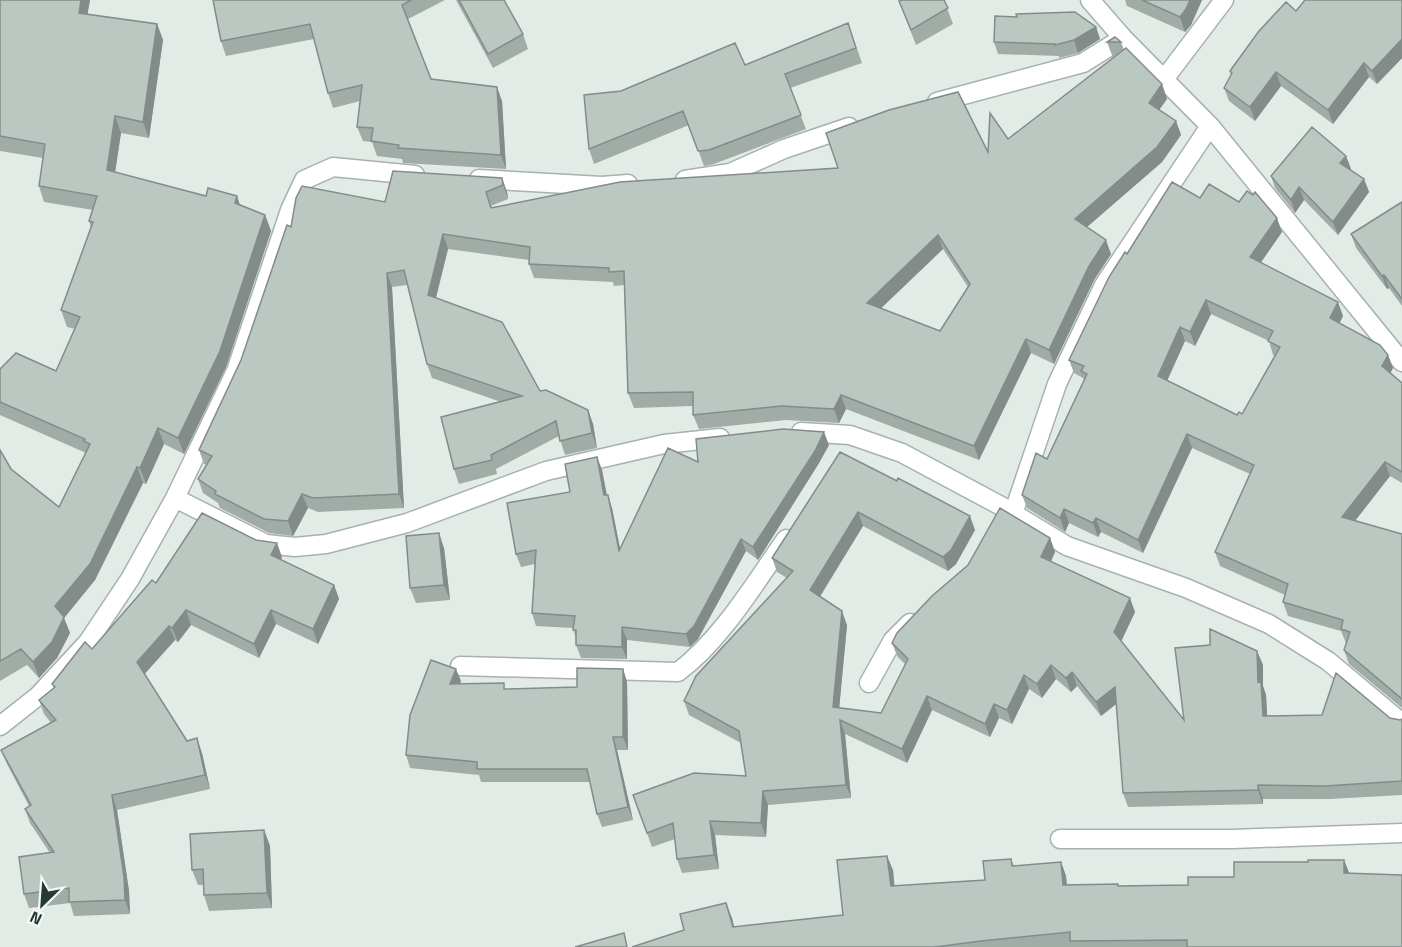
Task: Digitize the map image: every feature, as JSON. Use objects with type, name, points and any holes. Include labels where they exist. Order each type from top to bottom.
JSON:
[{"type":"street","points":[[1090,0],[1210,126],[1402,362]]},
{"type":"street","points":[[1165,78],[1224,0]]},
{"type":"street","points":[[924,105],[1083,63],[1124,38]]},
{"type":"street","points":[[670,182],[730,172],[784,149],[867,120]]},
{"type":"street","points":[[991,525],[1007,510],[1056,384],[1104,285],[1210,126]]},
{"type":"street","points":[[0,726],[38,696],[88,642],[130,579],[175,498],[236,371],[290,210],[304,180],[333,167],[434,177]]},
{"type":"street","points":[[467,178],[602,186],[647,183]]},
{"type":"street","points":[[787,431],[850,435],[902,453],[1007,510],[1066,546],[1186,588],[1269,624],[1328,661],[1402,723]]},
{"type":"street","points":[[839,454],[850,435]]},
{"type":"street","points":[[175,498],[266,544],[295,547],[326,544],[406,523],[546,471],[664,444],[742,436]]},
{"type":"street","points":[[460,666],[678,672],[694,659],[743,602],[798,520]]},
{"type":"street","points":[[869,683],[893,640],[922,610]]},
{"type":"street","points":[[1060,839],[1233,839],[1402,833]]},
{"type":"building","points":[[0,0],[81,0],[79,13],[157,24],[143,122],[115,116],[107,170],[206,196],[208,188],[237,196],[235,203],[265,215],[220,351],[178,438],[158,428],[90,564],[55,606],[64,617],[52,642],[33,662],[21,649],[0,661],[0,450],[11,469],[59,507],[90,444],[84,441],[85,439],[0,402],[0,369],[16,353],[56,371],[80,317],[61,310],[93,222],[89,221],[97,196],[39,186],[45,144],[0,136]]},
{"type":"building","points":[[213,0],[411,0],[402,5],[431,79],[497,87],[501,155],[398,148],[399,145],[371,141],[373,128],[357,127],[362,85],[328,93],[310,24],[221,41]]},
{"type":"building","points":[[459,0],[504,0],[523,34],[488,54]]},
{"type":"building","points":[[944,0],[948,8],[911,30],[899,1]]},
{"type":"building","points":[[1142,0],[1190,0],[1180,17]]},
{"type":"building","points":[[1305,0],[1402,0],[1402,39],[1372,71],[1364,63],[1328,110],[1276,72],[1250,107],[1224,88],[1232,73],[1230,71],[1259,31],[1286,2],[1296,11]]},
{"type":"building","points":[[1075,12],[1096,27],[1074,40],[1055,45],[994,42],[995,16],[1017,17],[1016,14]]},
{"type":"building","points":[[848,23],[856,48],[785,74],[801,115],[709,150],[698,151],[683,111],[589,149],[584,95],[621,91],[735,43],[745,65]]},
{"type":"building","points":[[1115,37],[1121,42],[1107,42]]},
{"type":"building","points":[[1126,48],[1162,84],[1149,103],[1176,121],[1157,147],[1075,219],[1106,240],[1089,266],[1049,350],[1026,339],[974,446],[841,395],[834,409],[781,406],[693,415],[693,392],[628,393],[624,271],[609,272],[609,268],[529,264],[530,247],[443,234],[428,295],[502,322],[540,391],[546,390],[588,410],[592,433],[560,441],[556,421],[491,455],[492,460],[454,469],[441,417],[522,396],[427,364],[404,270],[387,273],[399,494],[313,498],[302,494],[288,521],[264,519],[215,494],[216,491],[198,479],[212,456],[199,450],[241,360],[287,225],[291,227],[296,198],[302,186],[385,202],[393,171],[502,178],[503,185],[486,192],[491,208],[620,182],[838,168],[826,133],[889,110],[958,92],[988,152],[990,113],[1008,139]],"holes":[[[938,235],[970,284],[940,331],[867,303]]]},
{"type":"building","points":[[1312,127],[1346,156],[1340,163],[1364,179],[1333,222],[1299,187],[1291,200],[1271,176]]},
{"type":"building","points":[[1172,182],[1200,198],[1209,184],[1239,202],[1247,191],[1253,195],[1255,192],[1277,218],[1250,257],[1338,302],[1330,318],[1380,345],[1388,355],[1382,366],[1402,383],[1402,472],[1385,462],[1342,517],[1402,534],[1402,699],[1344,650],[1350,632],[1341,629],[1343,620],[1283,602],[1288,584],[1215,552],[1254,465],[1187,434],[1138,540],[1096,518],[1093,523],[1064,509],[1060,518],[1022,495],[1036,453],[1047,459],[1087,374],[1081,371],[1084,366],[1069,360],[1109,277],[1125,252],[1127,254]],"holes":[[[1206,300],[1273,331],[1268,341],[1280,347],[1242,414],[1239,412],[1237,415],[1158,376],[1180,327],[1190,332]]]},
{"type":"building","points":[[1402,202],[1402,299],[1351,234]]},
{"type":"building","points":[[783,429],[824,432],[815,451],[753,547],[741,539],[694,626],[686,634],[622,627],[622,647],[576,645],[576,630],[573,630],[575,616],[532,613],[536,550],[516,554],[507,503],[570,492],[565,464],[597,457],[604,495],[608,495],[619,551],[668,448],[698,462],[696,439]]},
{"type":"building","points":[[840,452],[897,481],[898,478],[970,516],[951,550],[943,557],[858,512],[810,590],[842,611],[833,707],[881,713],[908,659],[892,643],[897,633],[932,596],[968,565],[1000,508],[1050,538],[1041,557],[1130,598],[1114,632],[1184,720],[1175,648],[1210,645],[1210,629],[1257,651],[1258,682],[1261,681],[1263,716],[1322,715],[1336,673],[1390,718],[1402,719],[1402,781],[1325,786],[1258,785],[1258,790],[1123,793],[1115,687],[1096,702],[1072,672],[1066,678],[1051,665],[1037,684],[1024,675],[1007,710],[994,704],[985,724],[927,696],[902,749],[840,720],[846,785],[763,791],[761,823],[710,821],[714,855],[677,859],[673,823],[647,833],[633,795],[694,773],[746,776],[739,731],[684,701],[696,676],[793,571],[772,558]]},
{"type":"building","points":[[202,513],[256,540],[277,543],[271,555],[334,585],[313,629],[271,610],[254,644],[186,610],[172,628],[169,626],[137,662],[187,741],[197,738],[205,775],[112,795],[124,877],[125,900],[69,902],[69,888],[24,894],[19,857],[54,852],[25,809],[31,805],[1,750],[56,720],[39,700],[55,687],[52,684],[85,642],[92,649],[152,580],[156,583]]},
{"type":"building","points":[[439,533],[444,585],[410,588],[406,536]]},
{"type":"building","points":[[431,660],[456,669],[450,684],[504,683],[504,689],[577,687],[577,668],[623,669],[623,737],[613,737],[628,807],[597,814],[587,769],[477,769],[477,762],[406,755],[410,715]]},
{"type":"building","points":[[264,830],[267,893],[204,895],[203,869],[192,870],[190,834]]},
{"type":"building","points":[[887,856],[891,886],[985,880],[983,861],[1011,859],[1012,866],[1061,862],[1063,885],[1118,884],[1118,886],[1188,885],[1188,877],[1234,877],[1234,862],[1344,860],[1344,873],[1402,875],[1402,947],[1187,947],[1187,940],[1070,941],[1070,932],[935,947],[632,947],[684,930],[680,914],[726,903],[733,927],[843,915],[837,860]]},
{"type":"building","points":[[624,933],[627,947],[575,947]]}]
